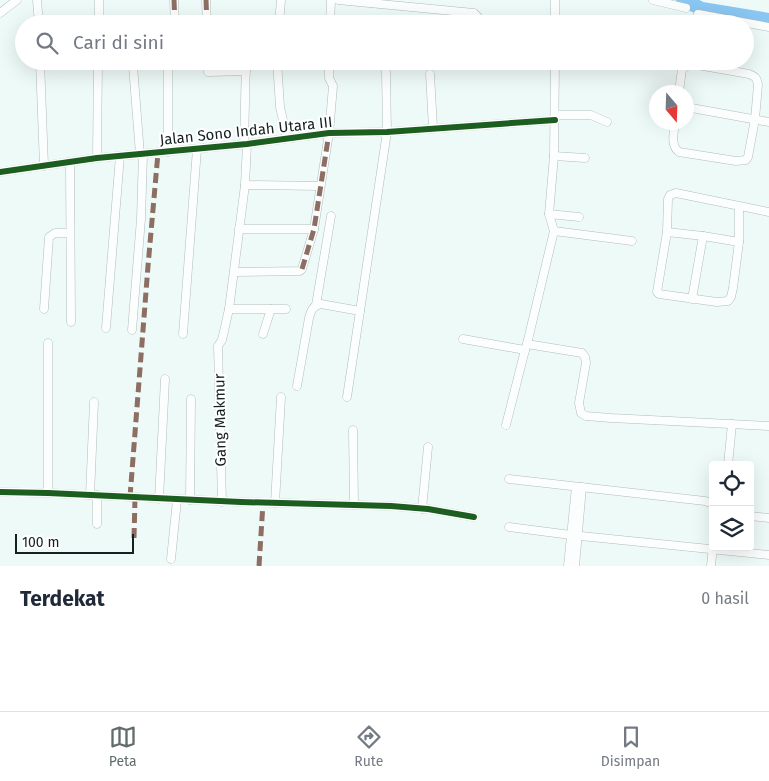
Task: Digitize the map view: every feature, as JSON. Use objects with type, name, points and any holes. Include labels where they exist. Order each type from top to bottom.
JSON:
[{"type":"street","points":[[0,13],[17,0]]},
{"type":"street","points":[[38,0],[39,15]]},
{"type":"street","points":[[99,0],[99,15]]},
{"type":"street","points":[[174,0],[175,15]]},
{"type":"street","points":[[206,0],[207,15]]},
{"type":"street","points":[[280,15],[281,0]]},
{"type":"street","points":[[330,15],[331,0]]},
{"type":"street","points":[[338,0],[474,13],[476,15]]},
{"type":"street","points":[[555,0],[555,15]]},
{"type":"street","points":[[653,0],[686,8]]},
{"type":"street","points":[[698,14],[703,15]]},
{"type":"street","points":[[754,24],[769,27]]},
{"type":"street","points":[[40,70],[44,166]]},
{"type":"street","points":[[97,158],[98,70]]},
{"type":"street","points":[[132,330],[141,218],[142,154],[133,70]]},
{"type":"street","points":[[168,70],[168,152]]},
{"type":"street","points":[[278,70],[280,107],[287,138]]},
{"type":"street","points":[[234,272],[300,271],[302,269],[314,229],[329,133],[333,86],[329,78],[329,70]]},
{"type":"street","points":[[346,397],[387,132],[386,70]]},
{"type":"street","points":[[506,425],[554,231],[550,214],[554,156],[555,70]]},
{"type":"street","points":[[680,85],[682,70]]},
{"type":"street","points":[[675,130],[673,142],[674,147],[679,152],[736,161],[746,160],[755,119],[757,79],[750,74],[727,70]]},
{"type":"street","points":[[208,72],[246,71]]},
{"type":"street","name":"Gang Makmur","points":[[222,502],[218,346],[222,340],[229,309],[245,185],[246,71]]},
{"type":"street","points":[[430,74],[433,128]]},
{"type":"street","points":[[694,108],[769,122]]},
{"type":"street","name":"Jalan Sono Indah Utara III","points":[[0,172],[97,158],[246,144],[329,133],[387,132],[592,115],[607,122]]},
{"type":"street","points":[[183,334],[197,149]]},
{"type":"street","points":[[106,328],[120,156]]},
{"type":"street","points":[[554,156],[585,158]]},
{"type":"street","points":[[70,162],[71,322]]},
{"type":"street","points":[[245,185],[320,186]]},
{"type":"street","points":[[739,206],[739,242],[733,288],[728,301],[717,302],[658,294],[667,232],[668,199],[670,195],[673,194],[739,206],[769,212]]},
{"type":"street","points":[[550,214],[578,216]]},
{"type":"street","points":[[316,305],[331,216]]},
{"type":"street","points":[[239,229],[314,229]]},
{"type":"street","points":[[554,231],[632,241]]},
{"type":"street","points":[[667,232],[739,242]]},
{"type":"street","points":[[44,309],[49,237],[55,233],[70,234]]},
{"type":"street","points":[[692,299],[703,236]]},
{"type":"street","points":[[297,386],[312,308],[321,304],[360,311]]},
{"type":"street","points":[[229,309],[286,310]]},
{"type":"street","points":[[263,334],[271,309]]},
{"type":"street","points":[[463,339],[582,353],[586,363],[579,403],[581,413],[586,416],[769,426]]},
{"type":"street","points":[[48,343],[48,493]]},
{"type":"street","points":[[159,499],[164,379]]},
{"type":"street","points":[[275,503],[281,396]]},
{"type":"street","points":[[190,500],[191,399]]},
{"type":"street","points":[[94,402],[94,495],[97,524]]},
{"type":"street","points":[[728,461],[732,424]]},
{"type":"street","points":[[353,430],[354,505]]},
{"type":"street","points":[[422,509],[428,447]]},
{"type":"street","points":[[508,479],[709,502]]},
{"type":"street","points":[[568,566],[574,535],[579,487]]},
{"type":"street","points":[[0,492],[222,502],[354,505],[422,509],[474,517]]},
{"type":"street","points":[[172,559],[177,500]]},
{"type":"street","points":[[754,516],[769,518]]},
{"type":"street","points":[[509,527],[709,548]]},
{"type":"street","points":[[574,535],[575,566]]},
{"type":"street","points":[[711,566],[712,551]]},
{"type":"street","points":[[736,551],[769,555]]},
{"type":"waterway","points":[[683,0],[702,9],[739,15]]},
{"type":"waterway","points":[[754,18],[769,20]]},
{"type":"marked path","points":[[174,0],[175,15]]},
{"type":"marked path","points":[[206,0],[207,15]]},
{"type":"marked path","points":[[302,269],[314,229],[329,133]]},
{"type":"marked path","points":[[130,497],[158,153]]},
{"type":"marked path","points":[[134,538],[135,498]]},
{"type":"marked path","points":[[259,566],[263,503]]},
{"type":"cycle path","points":[[0,172],[97,158],[247,144],[329,133],[387,132],[555,120]]},
{"type":"cycle path","points":[[0,492],[391,506],[428,509],[474,517]]}]
